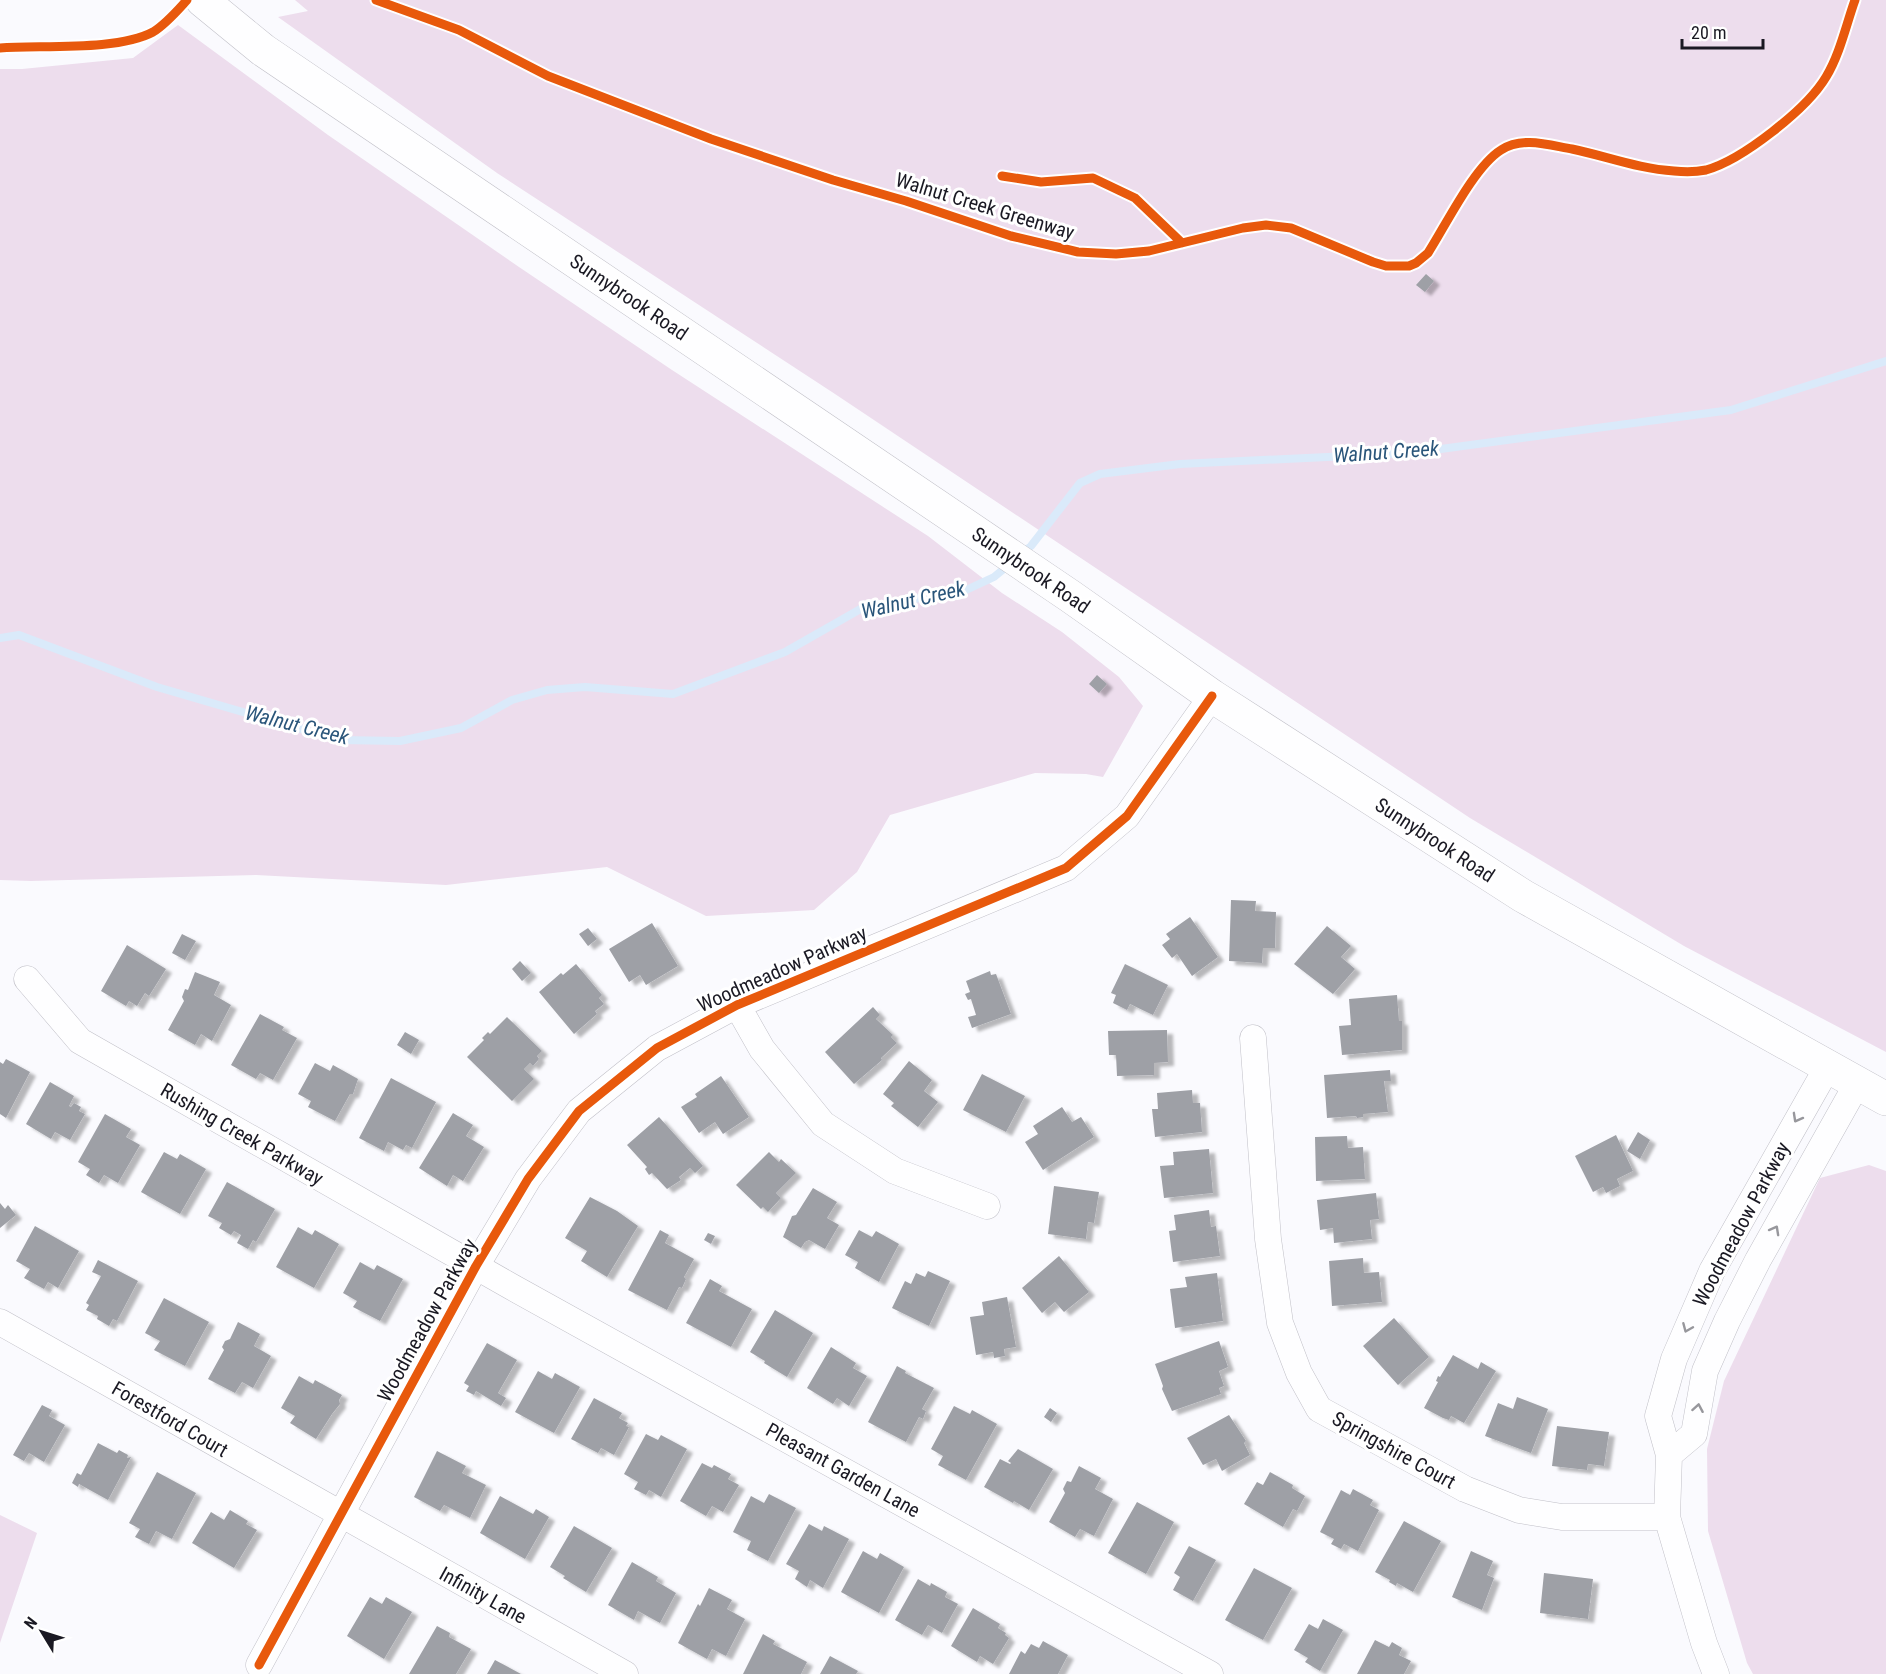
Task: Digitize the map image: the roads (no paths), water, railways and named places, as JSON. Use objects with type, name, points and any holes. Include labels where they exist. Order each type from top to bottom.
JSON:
[{"type":"main road","name":"Sunnybrook Road","points":[[202,0],[263,50],[1070,596],[1212,696],[1523,896],[1886,1099]]},
{"type":"street","name":"Woodmeadow Parkway","points":[[259,1665],[476,1266],[528,1179],[579,1111],[657,1048],[736,1005],[1066,868],[1127,816],[1212,696]]},
{"type":"street","name":"Rushing Creek Parkway","points":[[27,978],[80,1041],[476,1266]]},
{"type":"street","points":[[736,1005],[762,1048],[823,1124],[895,1171],[987,1206]]},
{"type":"street","name":"Springshire Court","points":[[1253,1038],[1268,1239],[1280,1323],[1299,1373],[1319,1409],[1465,1489],[1519,1510],[1562,1517],[1667,1517]]},
{"type":"street","name":"Woodmeadow Parkway","points":[[1716,1674],[1704,1644],[1667,1517],[1670,1455],[1658,1416],[1674,1359],[1712,1271],[1827,1068]]},
{"type":"street","name":"Woodmeadow Parkway","points":[[1670,1455],[1694,1434],[1705,1371],[1743,1288],[1857,1084]]},
{"type":"street","name":"Pleasant Garden Lane","points":[[476,1266],[1210,1674]]},
{"type":"street","points":[[1712,1271],[1743,1288]]},
{"type":"street","name":"Forestford Court","points":[[0,1322],[340,1515]]},
{"type":"street","name":"Infinity Lane","points":[[340,1515],[625,1674]]},
{"type":"waterway","name":"Walnut Creek","points":[[1021,554],[1031,546],[1080,483],[1100,474],[1180,464],[1411,453],[1731,410],[1886,361]]},
{"type":"waterway","name":"Walnut Creek","points":[[0,638],[19,635],[157,687],[339,740],[400,741],[461,728],[512,700],[547,690],[585,687],[673,694],[785,652],[864,607],[964,591],[994,577],[1011,563]]}]
